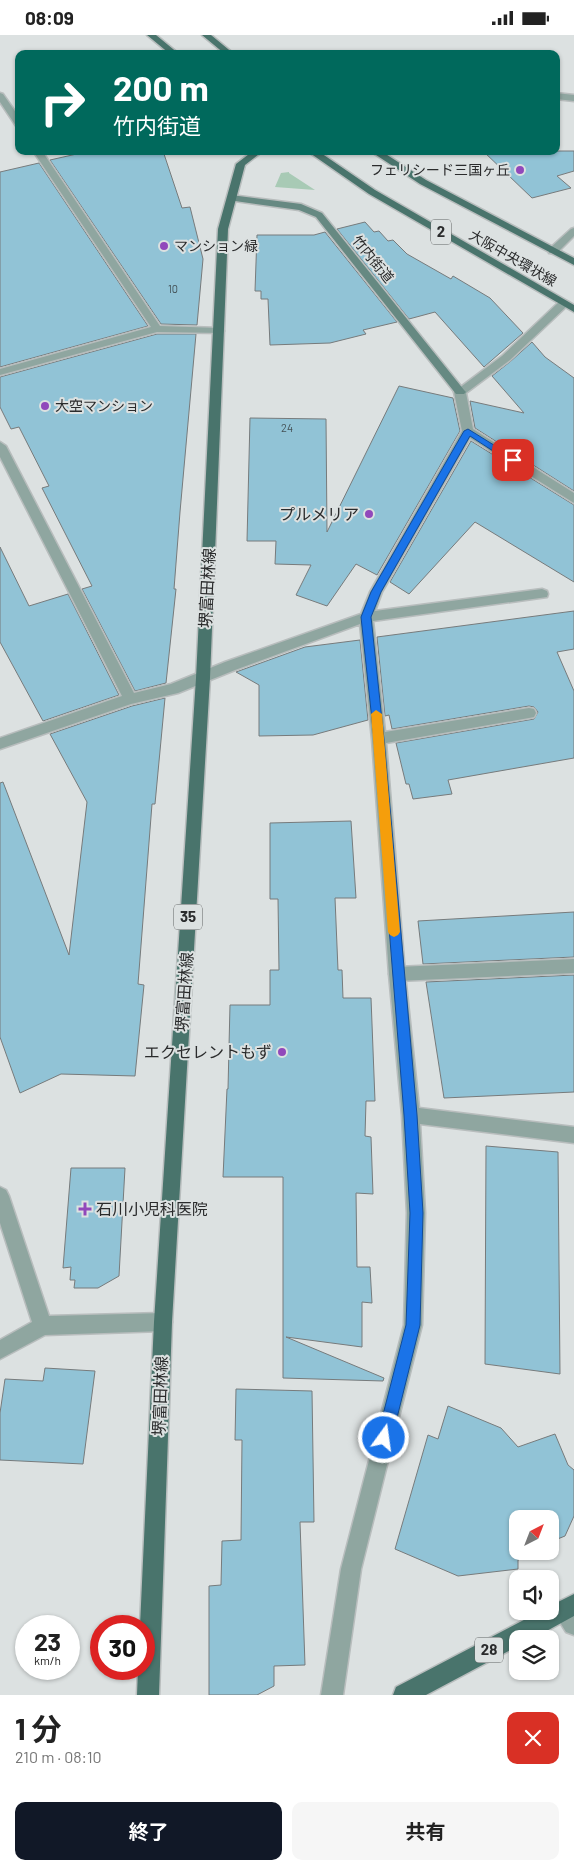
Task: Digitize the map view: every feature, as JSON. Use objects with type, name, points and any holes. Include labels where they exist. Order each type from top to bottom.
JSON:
[{"type":"main road","points":[[151,35],[170,50]]},
{"type":"main road","points":[[206,35],[225,50]]},
{"type":"main road","name":"堺富田林線","points":[[148,1695],[164,1322],[203,678],[223,229],[241,164],[253,155]]},
{"type":"main road","name":"大阪中央環状線","points":[[317,155],[372,192],[569,306]]},
{"type":"main road","name":"大阪中央環状線","points":[[380,155],[423,182],[574,262]]},
{"type":"main road","name":"28","points":[[404,1695],[571,1613]]},
{"type":"street","points":[[0,96],[4,107],[15,119]]},
{"type":"street","points":[[560,96],[574,97]]},
{"type":"street","points":[[40,155],[157,329]]},
{"type":"street","name":"竹内街道","points":[[232,198],[301,207],[319,215],[460,392]]},
{"type":"street","points":[[554,251],[574,231]]},
{"type":"street","points":[[332,1695],[351,1569],[413,1325],[416,1213],[411,1115],[397,974],[379,739],[366,617],[376,592],[468,431],[460,392],[506,358],[569,306]]},
{"type":"street","points":[[0,372],[157,329],[219,331]]},
{"type":"street","points":[[468,431],[574,499]]},
{"type":"street","points":[[0,446],[130,699]]},
{"type":"street","points":[[0,745],[130,699],[173,689],[230,666],[366,617],[401,614],[542,594]]},
{"type":"street","points":[[379,739],[529,713]]},
{"type":"street","points":[[397,974],[574,965]]},
{"type":"street","points":[[411,1115],[574,1135]]},
{"type":"street","points":[[0,1196],[43,1326]]},
{"type":"street","points":[[0,1350],[43,1326],[164,1322]]},
{"type":"green space","points":[[289,172],[315,190],[275,187],[281,173]]},
{"type":"building","name":"フェリシード三国ヶ丘","points":[[560,151],[574,151],[574,171],[557,176],[571,188],[532,198],[487,155],[560,155]]},
{"type":"building","points":[[72,155],[164,155],[182,208],[190,207],[203,259],[197,325],[161,324],[50,160]]},
{"type":"building","points":[[39,163],[148,326],[0,367],[0,172]]},
{"type":"building","points":[[365,222],[374,232],[379,231],[388,241],[393,240],[407,254],[451,279],[453,276],[490,298],[523,333],[484,367],[435,312],[409,319],[337,229]]},
{"type":"building","points":[[325,232],[397,322],[363,330],[366,334],[330,343],[270,345],[268,299],[261,299],[261,291],[255,291],[257,235],[314,235]]},
{"type":"building","points":[[157,334],[196,334],[180,512],[174,589],[176,589],[166,683],[135,691],[82,589],[92,586],[42,488],[49,486],[19,427],[11,429],[0,407],[0,377]]},
{"type":"building","points":[[532,342],[545,357],[574,378],[574,491],[475,428],[470,401],[524,413],[492,376]]},
{"type":"building","points":[[399,386],[453,398],[460,431],[377,575],[356,564],[327,606],[296,595],[311,565],[275,564],[276,541],[247,541],[250,418],[326,419],[327,532]]},
{"type":"building","points":[[471,441],[574,505],[574,582],[475,522],[409,594],[390,582]]},
{"type":"building","points":[[0,547],[29,606],[68,594],[119,695],[43,721],[0,642]]},
{"type":"building","points":[[574,611],[574,649],[557,652],[574,691],[574,758],[448,780],[452,794],[413,799],[409,784],[406,784],[396,743],[534,719],[538,712],[534,707],[529,706],[392,729],[389,715],[385,716],[377,637]]},
{"type":"building","points":[[360,640],[368,720],[313,735],[259,736],[259,685],[236,672],[305,647]]},
{"type":"building","points":[[165,698],[155,804],[152,804],[138,984],[144,985],[135,1076],[61,1074],[20,1093],[0,1037],[0,783],[3,782],[69,955],[87,802],[50,734],[132,706]]},
{"type":"building","points":[[351,821],[356,898],[335,898],[338,970],[342,970],[343,998],[371,998],[375,1101],[366,1101],[365,1136],[371,1137],[373,1194],[356,1193],[357,1267],[370,1267],[372,1303],[362,1302],[362,1347],[286,1337],[384,1378],[383,1381],[283,1378],[283,1177],[223,1177],[230,1005],[270,1005],[270,970],[279,970],[278,899],[270,899],[270,823]]},
{"type":"building","points":[[574,912],[574,957],[423,964],[418,921]]},
{"type":"building","points":[[574,975],[574,1092],[444,1098],[426,982]]},
{"type":"building","points":[[486,1146],[558,1152],[560,1374],[485,1364]]},
{"type":"building","points":[[71,1168],[125,1168],[119,1276],[98,1288],[74,1288],[75,1280],[70,1280],[71,1267],[63,1268]]},
{"type":"building","points":[[45,1368],[95,1371],[83,1464],[0,1460],[0,1413],[5,1379],[43,1381]]},
{"type":"building","points":[[236,1389],[312,1391],[314,1522],[300,1522],[305,1665],[274,1666],[274,1686],[257,1695],[209,1695],[209,1586],[221,1585],[222,1541],[241,1540],[242,1440],[235,1440]]},
{"type":"building","points":[[448,1406],[501,1428],[518,1447],[555,1434],[568,1465],[574,1470],[574,1516],[565,1536],[559,1538],[559,1510],[509,1510],[509,1560],[518,1560],[518,1569],[458,1576],[395,1549],[428,1435],[438,1439]]},
{"type":"slow traffic","points":[[376,714],[394,932]]},
{"type":"place","name":"フェリシード三国ヶ丘","points":[[520,170]]},
{"type":"place","name":"マンション緑","points":[[164,246]]},
{"type":"place","name":"大空マンション","points":[[45,406]]},
{"type":"place","name":"プルメリア","points":[[369,514]]},
{"type":"place","name":"エクセレントもず","points":[[282,1052]]},
{"type":"place","name":"石川小児科医院","points":[[85,1209]]},
{"type":"route","points":[[384,1438],[413,1325],[416,1213],[411,1115],[397,974],[379,739],[366,617],[376,592],[468,431],[513,460]]}]
